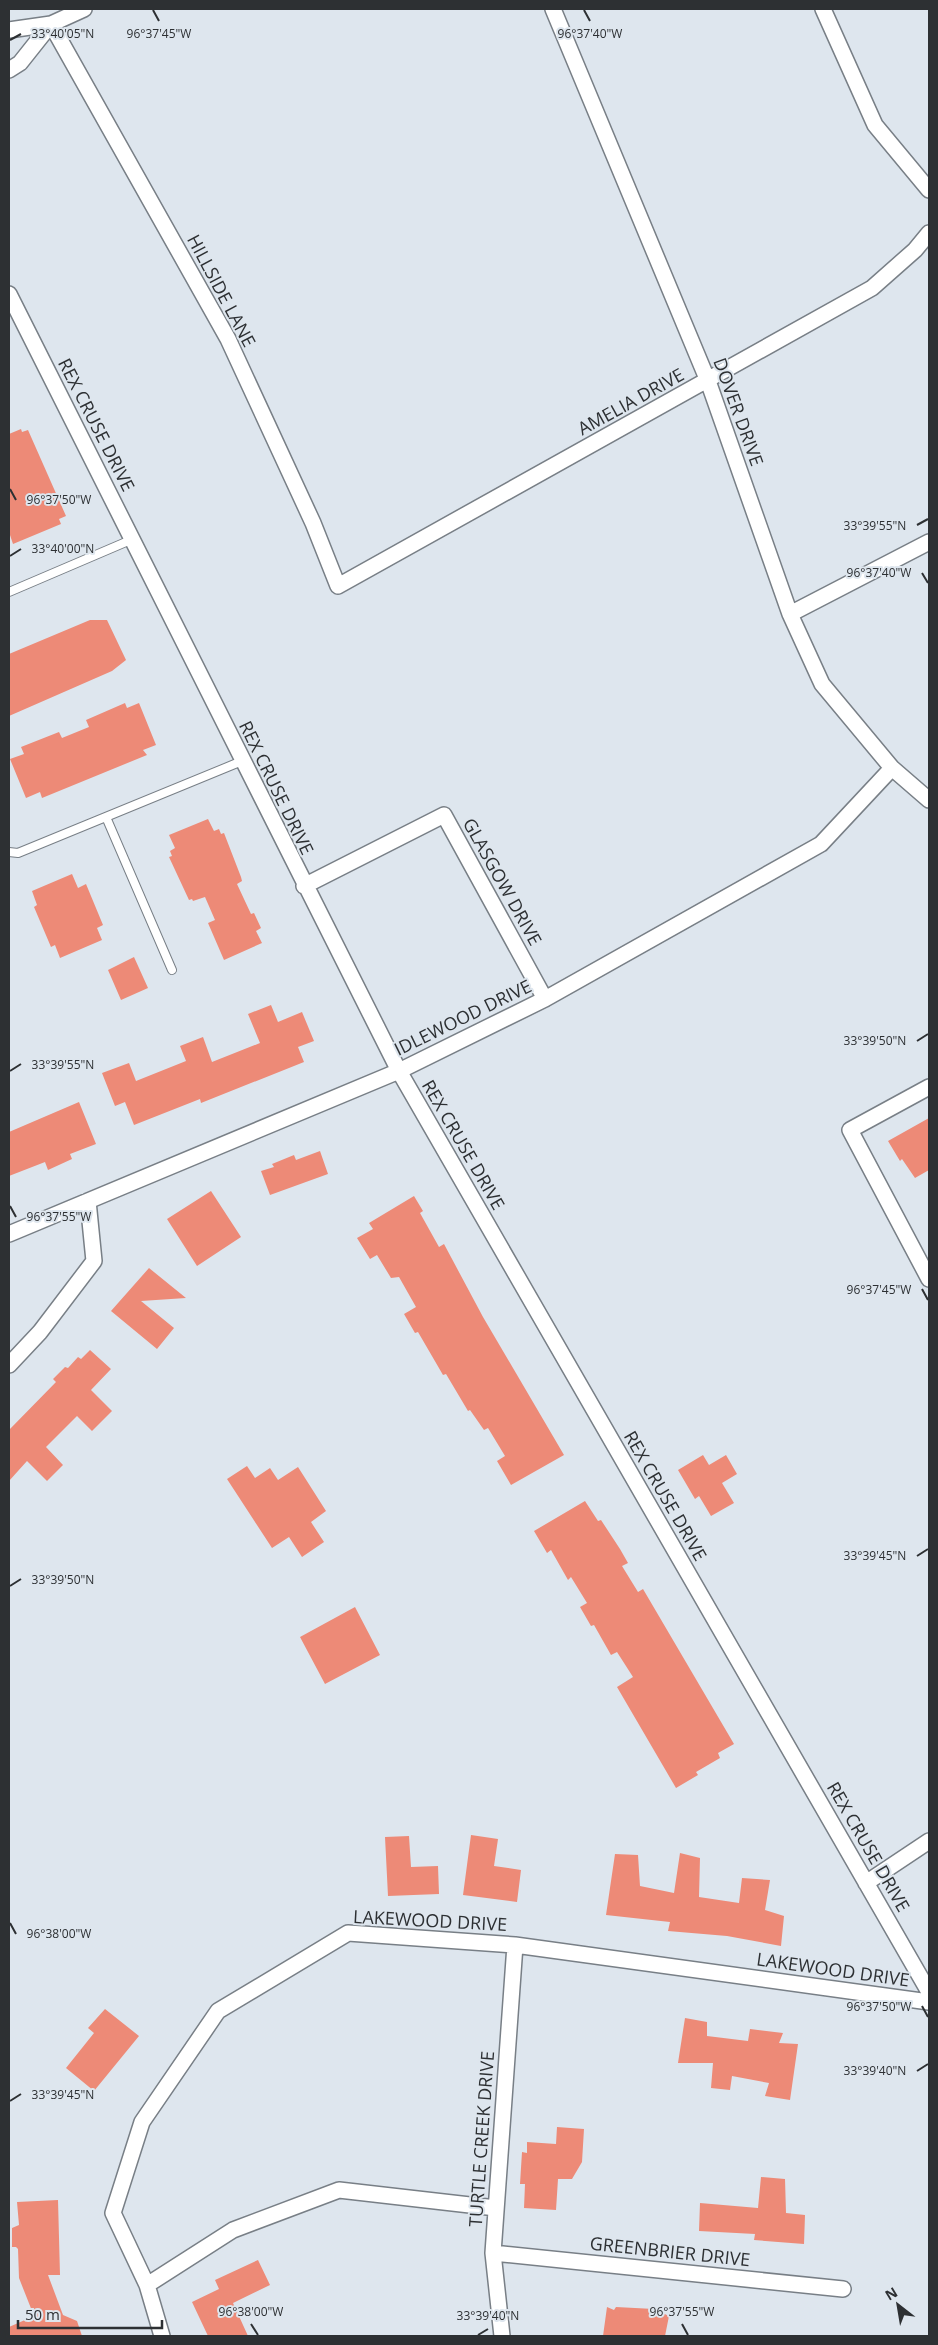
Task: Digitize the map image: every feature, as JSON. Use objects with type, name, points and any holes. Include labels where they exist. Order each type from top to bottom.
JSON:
[{"type":"street","points":[[9,30],[51,24],[84,9]]},
{"type":"street","name":"DOVER DRIVE","points":[[553,9],[708,381],[790,614],[822,684],[892,768],[929,800]]},
{"type":"street","points":[[823,9],[875,126],[929,190]]},
{"type":"street","points":[[9,70],[20,63],[51,24]]},
{"type":"street","name":"HILLSIDE LANE","points":[[51,24],[228,339],[313,523],[338,586]]},
{"type":"street","name":"AMELIA DRIVE","points":[[338,586],[872,288],[915,250],[929,234]]},
{"type":"street","name":"REX CRUSE DRIVE","points":[[9,294],[133,539],[304,886],[399,1071],[929,1992]]},
{"type":"street","points":[[790,614],[929,542]]},
{"type":"street","name":"IDLEWOOD DRIVE","points":[[9,1234],[399,1071],[545,999],[821,844],[892,768]]},
{"type":"street","name":"GLASGOW DRIVE","points":[[304,886],[444,815],[545,999]]},
{"type":"street","points":[[929,1086],[850,1130],[929,1279]]},
{"type":"street","points":[[9,1365],[40,1332],[94,1261],[88,1202]]},
{"type":"street","points":[[866,1883],[929,1841]]},
{"type":"street","name":"LAKEWOOD DRIVE","points":[[162,2336],[147,2285],[113,2213],[142,2122],[218,2011],[348,1933],[515,1945],[929,2002]]},
{"type":"street","name":"TURTLE CREEK DRIVE","points":[[502,2336],[493,2252],[515,1945]]},
{"type":"street","points":[[147,2285],[233,2230],[339,2190],[496,2208]]},
{"type":"street","name":"GREENBRIER DRIVE","points":[[493,2252],[843,2289]]},
{"type":"lane","points":[[9,592],[133,539]]},
{"type":"lane","points":[[9,852],[18,854],[242,761]]},
{"type":"lane","points":[[106,817],[172,970]]},
{"type":"building","points":[[21,429],[22,432],[28,430],[66,516],[59,519],[61,524],[13,544],[9,532],[9,434]]},
{"type":"building","points":[[90,620],[107,620],[126,660],[112,671],[9,716],[9,654]]},
{"type":"building","points":[[125,703],[127,708],[139,703],[156,745],[143,750],[147,755],[42,798],[40,792],[26,798],[10,759],[24,754],[21,747],[59,732],[62,738],[89,727],[86,720]]},
{"type":"building","points":[[208,819],[214,831],[219,829],[221,834],[224,833],[241,877],[242,881],[237,884],[251,914],[254,913],[261,928],[256,931],[262,943],[224,960],[208,923],[215,920],[205,897],[193,901],[192,899],[189,900],[169,857],[172,856],[170,851],[175,848],[169,835]]},
{"type":"building","points":[[72,874],[78,888],[86,884],[103,925],[97,928],[102,940],[60,958],[55,945],[51,947],[34,907],[37,905],[32,891]]},
{"type":"building","points":[[134,957],[148,988],[121,1000],[108,970]]},
{"type":"building","points":[[271,1005],[278,1022],[302,1012],[314,1041],[298,1047],[304,1062],[201,1103],[200,1099],[134,1125],[125,1102],[115,1106],[102,1073],[129,1063],[136,1081],[186,1061],[180,1046],[203,1037],[212,1062],[260,1043],[248,1014]]},
{"type":"building","points":[[79,1102],[96,1144],[70,1154],[72,1159],[48,1170],[45,1162],[9,1176],[9,1132]]},
{"type":"building","points":[[929,1118],[929,1170],[915,1178],[902,1159],[900,1161],[888,1141]]},
{"type":"building","points":[[320,1151],[328,1174],[270,1195],[261,1171],[274,1167],[272,1164],[294,1155],[296,1160]]},
{"type":"building","points":[[211,1191],[241,1237],[197,1266],[167,1219]]},
{"type":"building","points":[[414,1196],[423,1211],[420,1213],[439,1247],[444,1244],[483,1317],[564,1455],[511,1485],[497,1461],[505,1456],[488,1428],[484,1430],[470,1410],[468,1411],[446,1374],[443,1375],[418,1332],[415,1333],[404,1314],[416,1307],[399,1277],[391,1278],[377,1255],[370,1259],[357,1238],[373,1229],[369,1223]]},
{"type":"building","points":[[149,1268],[186,1298],[141,1301],[174,1328],[157,1349],[111,1311]]},
{"type":"building","points":[[90,1350],[111,1369],[91,1390],[112,1411],[92,1431],[77,1416],[46,1447],[63,1465],[47,1481],[27,1461],[9,1481],[9,1430],[56,1382],[53,1379],[65,1367],[68,1368],[78,1357],[81,1359]]},
{"type":"building","points":[[703,1455],[709,1465],[726,1455],[737,1474],[722,1483],[734,1503],[711,1516],[699,1496],[695,1499],[678,1470]]},
{"type":"building","points":[[247,1466],[255,1478],[270,1468],[278,1480],[298,1467],[326,1511],[311,1522],[324,1542],[302,1557],[289,1537],[272,1548],[227,1479]]},
{"type":"building","points":[[585,1501],[598,1521],[601,1520],[620,1549],[628,1563],[622,1566],[638,1592],[643,1589],[734,1744],[718,1753],[720,1758],[696,1772],[698,1775],[676,1788],[617,1687],[633,1677],[617,1652],[611,1655],[594,1625],[591,1626],[580,1607],[587,1603],[571,1577],[568,1580],[551,1550],[547,1553],[534,1531]]},
{"type":"building","points":[[355,1607],[380,1655],[325,1684],[300,1637]]},
{"type":"building","points":[[471,1835],[498,1839],[494,1866],[521,1870],[517,1902],[463,1895]]},
{"type":"building","points":[[409,1836],[411,1867],[438,1866],[439,1894],[388,1896],[385,1837]]},
{"type":"building","points":[[680,1853],[700,1858],[699,1897],[739,1903],[742,1878],[770,1880],[765,1910],[784,1916],[781,1946],[727,1936],[668,1931],[670,1922],[606,1915],[615,1854],[638,1855],[640,1886],[674,1893]]},
{"type":"building","points":[[105,2009],[139,2036],[94,2091],[66,2068],[94,2033],[88,2028]]},
{"type":"building","points":[[685,2018],[707,2022],[707,2036],[748,2041],[750,2029],[783,2033],[779,2043],[798,2044],[790,2100],[765,2096],[769,2083],[732,2076],[730,2090],[711,2088],[713,2063],[678,2063]]},
{"type":"building","points":[[557,2127],[584,2129],[582,2162],[572,2179],[558,2179],[556,2210],[524,2208],[525,2184],[520,2184],[522,2152],[527,2153],[527,2142],[556,2144]]},
{"type":"building","points":[[761,2177],[785,2179],[786,2213],[805,2215],[804,2244],[754,2240],[755,2234],[699,2231],[700,2203],[758,2208]]},
{"type":"building","points":[[58,2200],[60,2275],[48,2275],[63,2315],[77,2321],[82,2336],[9,2336],[9,2327],[34,2316],[19,2278],[18,2249],[12,2247],[12,2228],[19,2225],[17,2202]]},
{"type":"building","points":[[258,2260],[270,2285],[233,2303],[248,2336],[208,2336],[192,2302],[219,2289],[215,2280]]},
{"type":"building","points":[[607,2307],[614,2310],[616,2307],[654,2309],[669,2316],[665,2336],[603,2336]]}]
